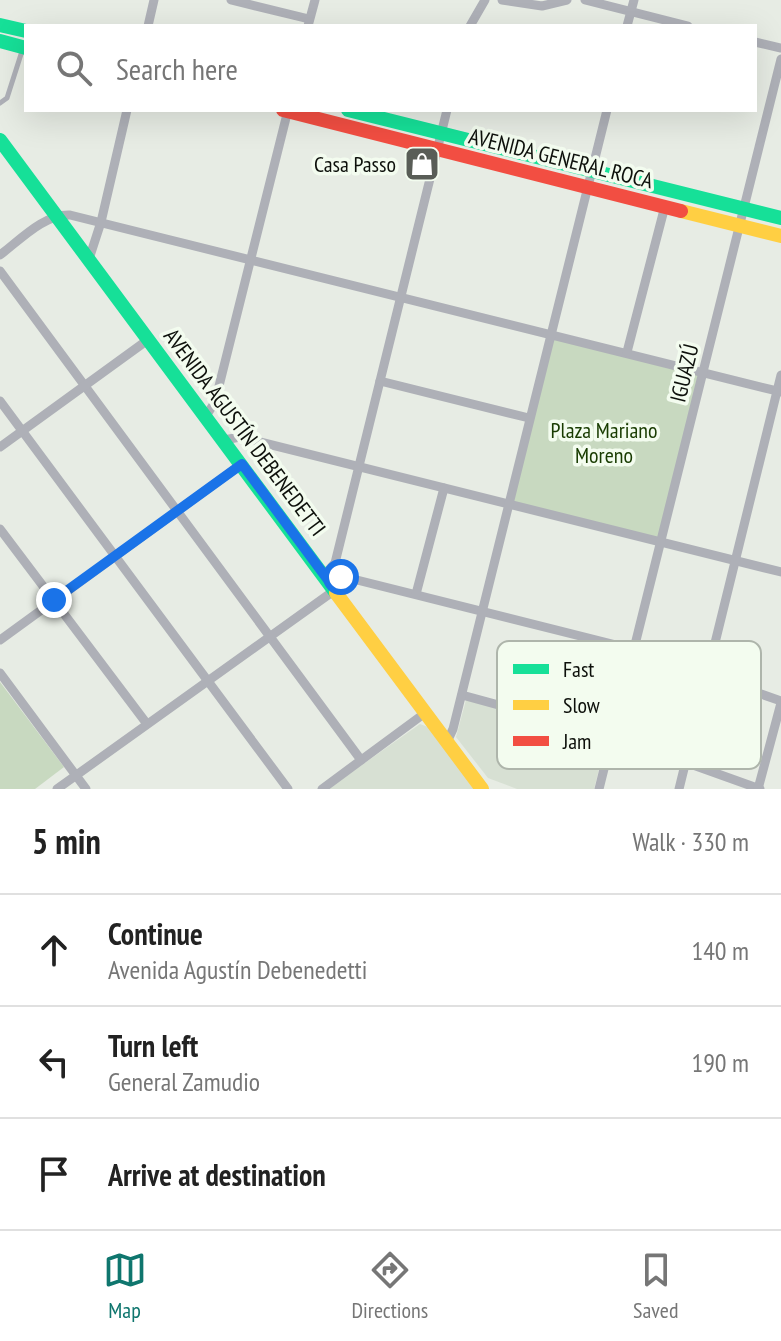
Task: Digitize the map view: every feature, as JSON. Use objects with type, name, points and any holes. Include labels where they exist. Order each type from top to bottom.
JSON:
[{"type":"main road","points":[[0,25],[24,31]]},
{"type":"main road","points":[[0,41],[24,48]]},
{"type":"main road","name":"AVENIDA GENERAL ROCA","points":[[294,112],[781,236]]},
{"type":"main road","name":"AVENIDA GENERAL ROCA","points":[[356,112],[781,218]]},
{"type":"main road","name":"AVENIDA AGUSTÍN DEBENEDETTI","points":[[0,140],[482,789]]},
{"type":"street","points":[[148,24],[154,0]]},
{"type":"street","points":[[235,0],[308,22],[315,0]]},
{"type":"street","points":[[471,24],[485,0]]},
{"type":"street","points":[[502,0],[535,6],[567,0]]},
{"type":"street","points":[[585,0],[680,24]]},
{"type":"street","points":[[628,24],[634,0]]},
{"type":"street","points":[[757,42],[781,48]]},
{"type":"street","name":"IGUAZÚ","points":[[634,641],[781,59]]},
{"type":"street","points":[[89,259],[101,222],[127,112]]},
{"type":"street","points":[[206,416],[215,402],[286,112]]},
{"type":"street","points":[[330,583],[447,112]]},
{"type":"street","points":[[447,742],[484,611],[508,503],[607,112]]},
{"type":"street","points":[[627,352],[665,206]]},
{"type":"street","points":[[0,255],[56,216],[70,215],[779,392]]},
{"type":"street","points":[[0,271],[361,760]]},
{"type":"street","points":[[0,447],[149,339]]},
{"type":"street","points":[[716,641],[781,375]]},
{"type":"street","points":[[380,381],[529,418]]},
{"type":"street","points":[[0,401],[288,789]]},
{"type":"street","points":[[224,440],[240,437],[781,572]]},
{"type":"street","points":[[0,640],[242,464]]},
{"type":"street","points":[[416,594],[444,488]]},
{"type":"street","points":[[0,529],[147,724]]},
{"type":"street","points":[[57,789],[271,636],[330,583],[345,577],[601,641]]},
{"type":"street","points":[[0,673],[86,789]]},
{"type":"street","points":[[462,695],[497,705]]},
{"type":"street","points":[[706,769],[759,789],[781,702],[761,695]]},
{"type":"street","points":[[322,789],[425,713]]},
{"type":"street","name":"IGUAZÚ","points":[[599,789],[604,769]]},
{"type":"street","points":[[679,789],[683,769]]},
{"type":"lane","points":[[0,103],[7,98],[24,48]]},
{"type":"shaded area","points":[[466,700],[497,708],[497,769],[599,769],[594,789],[517,789],[488,778],[456,737]]},
{"type":"shaded area","points":[[420,724],[428,727],[474,789],[328,789]]},
{"type":"green space","name":"Plaza Mariano Moreno","points":[[551,333],[703,371],[660,542],[508,503]]},
{"type":"green space","points":[[0,682],[64,767],[35,789],[0,789]]},
{"type":"traffic: fast","points":[[0,25],[24,31]]},
{"type":"traffic: fast","points":[[0,41],[24,47]]},
{"type":"traffic: fast","points":[[356,112],[781,218]]},
{"type":"traffic: fast","points":[[0,140],[336,593]]},
{"type":"traffic: slow","points":[[681,211],[781,236]]},
{"type":"traffic: slow","points":[[336,593],[482,789]]},
{"type":"traffic: jam","points":[[291,112],[681,211]]},
{"type":"place","name":"Casa Passo","points":[[422,164]]},
{"type":"route","points":[[54,600],[242,464],[331,584],[341,577]]}]
